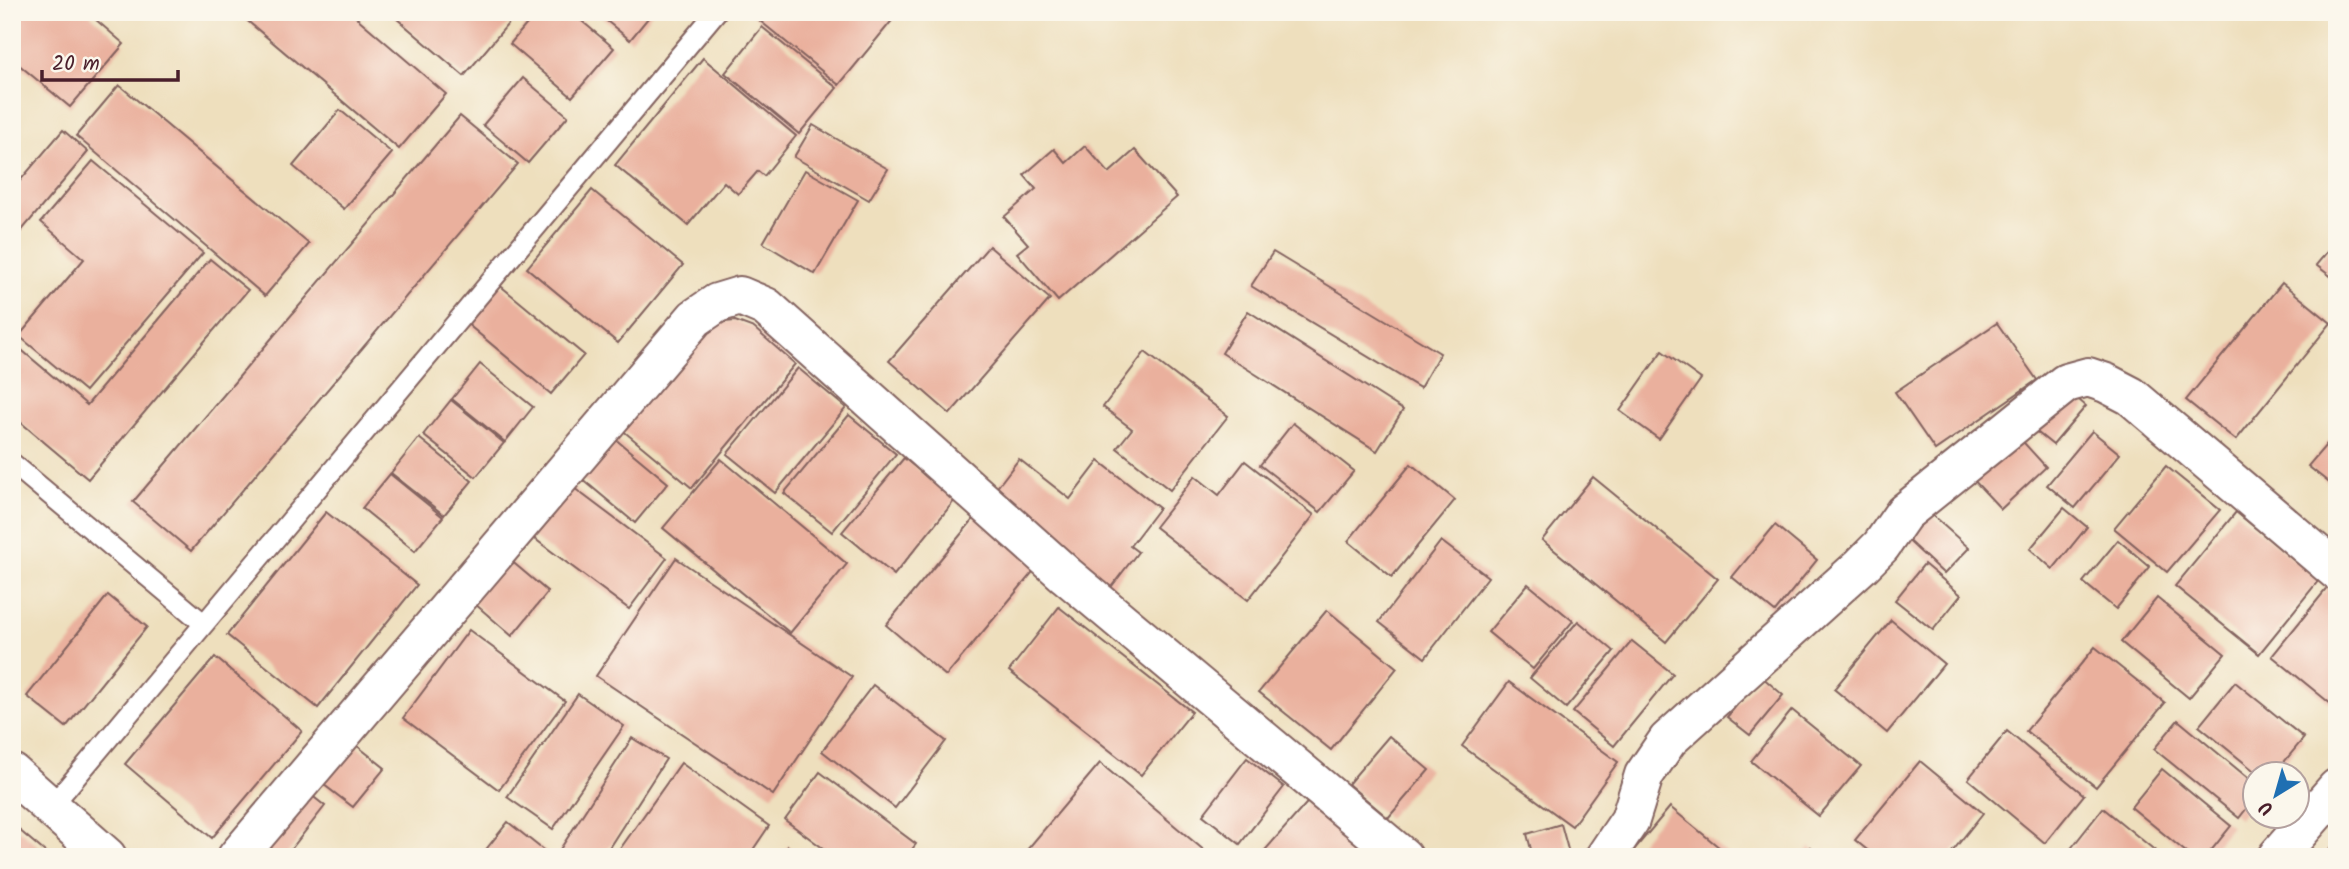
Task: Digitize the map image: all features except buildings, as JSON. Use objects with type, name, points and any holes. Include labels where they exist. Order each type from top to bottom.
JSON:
[{"type":"street","points":[[237,857],[695,318],[717,303],[740,296],[766,307],[1066,575],[1403,857]]},
{"type":"street","points":[[1605,857],[1630,820],[1644,775],[1668,740],[1862,565],[1881,546],[1904,513],[2066,383],[2088,377],[2131,396],[2337,571]]},
{"type":"street","points":[[12,773],[107,857]]},
{"type":"street","points":[[2277,857],[2337,788]]},
{"type":"lane","points":[[51,807],[716,12]]},
{"type":"lane","points":[[12,463],[203,623]]}]
